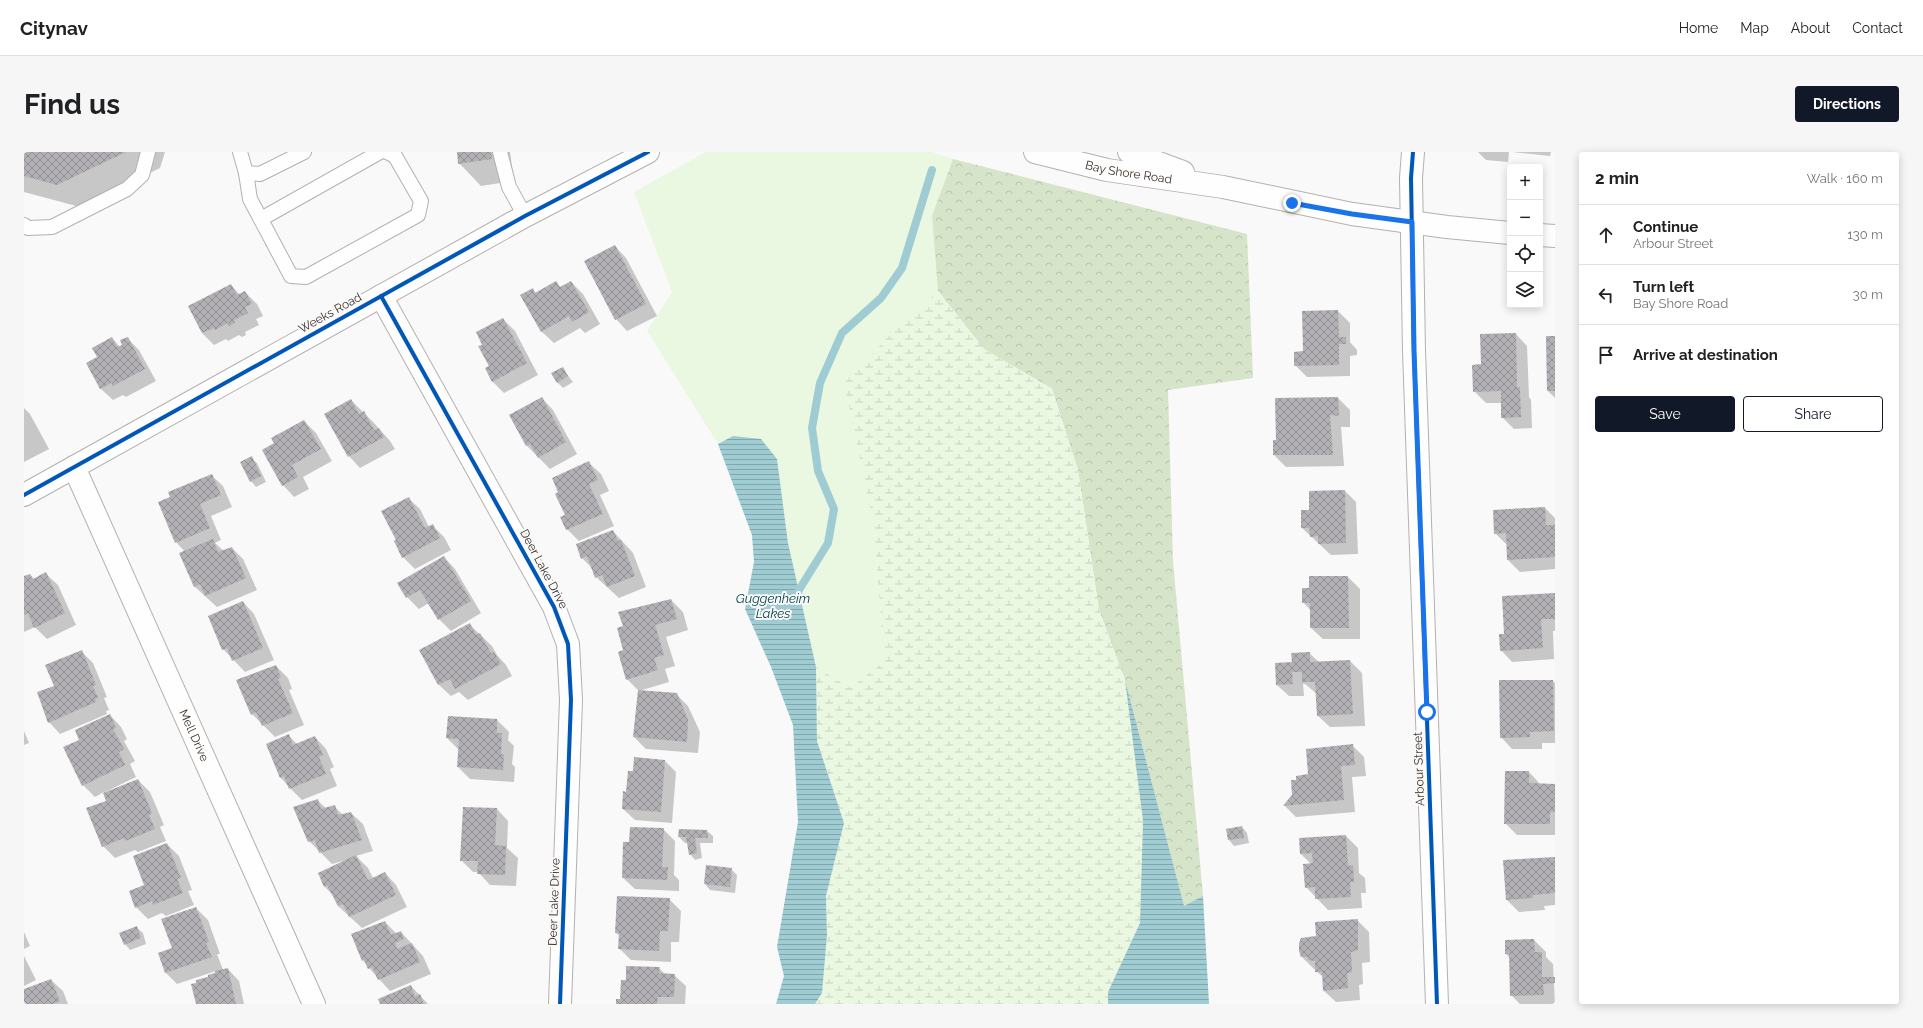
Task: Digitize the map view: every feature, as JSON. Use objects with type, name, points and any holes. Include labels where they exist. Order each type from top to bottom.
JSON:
[{"type":"street","name":"Bay Shore Road","points":[[1035,152],[1107,170],[1223,187],[1352,214],[1507,233]]},
{"type":"street","name":"Bay Shore Road","points":[[1129,152],[1223,187]]},
{"type":"street","name":"Arbour Street","points":[[1413,152],[1411,178],[1414,351],[1437,1004]]},
{"type":"street","name":"Weeks Road","points":[[24,495],[635,154]]},
{"type":"street","points":[[1543,235],[1555,236]]},
{"type":"street","name":"Deer Lake Drive","points":[[381,296],[554,607],[568,644],[571,700],[560,1004]]},
{"type":"street","name":"Mell Drive","points":[[74,467],[314,1004]]},
{"type":"lane","points":[[24,225],[28,228],[52,228],[127,189],[142,175],[148,152]]},
{"type":"lane","points":[[240,152],[246,173],[250,199],[291,276],[306,278],[418,215],[421,201],[395,156],[387,152]]},
{"type":"lane","points":[[246,173],[260,174],[304,152]]},
{"type":"lane","points":[[261,219],[380,152]]},
{"type":"lane","points":[[500,152],[509,187],[526,216]]},
{"type":"green space","points":[[706,152],[932,152],[953,159],[932,216],[938,291],[887,338],[874,526],[884,662],[850,689],[816,667],[788,543],[777,459],[733,436],[718,444],[647,331],[672,292],[634,192]]},
{"type":"green space","points":[[953,159],[1247,234],[1253,378],[1168,390],[1173,561],[1203,896],[1184,907],[1125,680],[1099,610],[1078,470],[1052,389],[984,349],[938,291],[932,216]]},
{"type":"green space","points":[[938,291],[984,349],[1051,388],[1078,470],[1099,610],[1125,680],[1143,821],[1140,923],[1108,992],[1108,1004],[815,1004],[822,993],[827,935],[826,896],[844,823],[817,741],[816,667],[850,688],[884,662],[874,526],[844,383],[887,338]]},
{"type":"water","name":"Guggenheim Lakes","points":[[733,436],[761,439],[777,459],[788,543],[816,667],[817,741],[844,823],[826,896],[827,935],[822,993],[815,1004],[776,1004],[784,976],[777,947],[798,822],[793,725],[771,667],[745,609],[754,562],[752,535],[718,444]]},
{"type":"water","points":[[1125,680],[1184,906],[1203,896],[1209,1004],[1108,1004],[1108,992],[1140,923],[1143,821]]},
{"type":"building","points":[[24,152],[126,152],[57,185],[24,176]]},
{"type":"building","points":[[457,152],[491,152],[492,159],[458,164]]},
{"type":"building","points":[[615,245],[646,304],[615,320],[584,261]]},
{"type":"building","points":[[556,281],[560,287],[571,281],[589,312],[572,322],[569,316],[541,332],[520,295],[533,288],[535,293]]},
{"type":"building","points":[[231,284],[237,295],[245,291],[252,304],[245,307],[248,313],[234,320],[235,323],[229,326],[228,323],[215,330],[214,328],[202,333],[188,306]]},
{"type":"building","points":[[1338,310],[1339,337],[1346,337],[1346,344],[1339,344],[1339,365],[1294,366],[1294,352],[1303,351],[1302,311]]},
{"type":"building","points":[[503,318],[527,363],[492,382],[485,368],[489,366],[478,346],[482,345],[476,332]]},
{"type":"building","points":[[1516,333],[1517,387],[1520,387],[1521,417],[1501,418],[1501,391],[1473,392],[1472,365],[1481,364],[1480,334]]},
{"type":"building","points":[[1546,336],[1555,336],[1555,391],[1547,391]]},
{"type":"building","points":[[112,337],[117,347],[122,345],[120,340],[128,337],[145,369],[113,386],[112,383],[100,389],[86,363],[97,357],[92,348]]},
{"type":"building","points":[[563,367],[568,376],[557,383],[551,373]]},
{"type":"building","points":[[542,397],[566,442],[538,458],[530,444],[526,446],[509,415]]},
{"type":"building","points":[[1338,397],[1339,416],[1330,415],[1333,455],[1273,455],[1273,440],[1276,440],[1275,398]]},
{"type":"building","points":[[351,399],[359,414],[364,411],[374,430],[379,428],[384,437],[348,457],[324,414]]},
{"type":"building","points":[[304,420],[321,449],[292,465],[298,477],[282,486],[262,450],[274,443],[271,438]]},
{"type":"building","points":[[252,456],[261,476],[250,482],[240,462]]},
{"type":"building","points":[[589,461],[598,480],[589,484],[603,514],[566,530],[560,517],[565,515],[555,494],[558,492],[552,478]]},
{"type":"building","points":[[212,474],[221,495],[200,504],[210,528],[175,543],[158,502],[170,497],[168,492]]},
{"type":"building","points":[[1345,490],[1346,543],[1318,544],[1318,536],[1310,537],[1309,528],[1301,528],[1301,510],[1309,510],[1309,491]]},
{"type":"building","points":[[409,497],[425,528],[433,524],[440,538],[402,558],[394,541],[396,540],[381,511]]},
{"type":"building","points":[[1545,507],[1546,525],[1555,525],[1555,557],[1507,560],[1506,533],[1494,534],[1493,510]]},
{"type":"building","points":[[613,530],[618,541],[621,540],[635,576],[607,587],[602,575],[595,578],[587,556],[581,559],[576,544]]},
{"type":"building","points":[[213,539],[218,552],[232,547],[246,578],[205,596],[200,584],[194,587],[179,553]]},
{"type":"building","points":[[444,556],[471,601],[438,620],[420,590],[406,598],[397,583]]},
{"type":"building","points":[[46,572],[65,613],[34,628],[28,613],[24,615],[24,576],[30,574],[33,579]]},
{"type":"building","points":[[1309,576],[1348,576],[1349,628],[1310,628],[1310,603],[1302,603],[1302,588],[1309,588]]},
{"type":"building","points":[[1555,593],[1555,619],[1541,619],[1543,648],[1500,651],[1499,634],[1504,634],[1502,596]]},
{"type":"building","points":[[671,599],[677,619],[655,625],[664,655],[654,658],[658,670],[626,680],[618,652],[623,650],[617,628],[623,626],[618,612]]},
{"type":"building","points":[[243,601],[263,648],[232,661],[227,648],[222,650],[208,616]]},
{"type":"building","points":[[470,623],[476,635],[480,633],[491,653],[494,652],[501,664],[455,689],[450,679],[438,685],[419,650]]},
{"type":"building","points":[[82,650],[96,685],[93,686],[98,698],[95,699],[96,702],[48,723],[37,692],[54,686],[45,665]]},
{"type":"building","points":[[1310,652],[1310,662],[1350,660],[1353,714],[1317,716],[1315,682],[1302,682],[1302,672],[1292,672],[1293,684],[1276,685],[1275,663],[1292,662],[1291,653]]},
{"type":"building","points":[[276,665],[281,677],[278,679],[293,713],[262,726],[256,712],[251,715],[236,680]]},
{"type":"building","points":[[1499,680],[1553,680],[1554,731],[1530,732],[1530,737],[1500,738]]},
{"type":"building","points":[[638,690],[677,693],[688,720],[687,742],[633,737]]},
{"type":"building","points":[[110,714],[116,728],[113,729],[124,749],[119,752],[125,765],[82,786],[63,747],[79,740],[75,730]]},
{"type":"building","points":[[448,716],[497,719],[497,733],[502,733],[501,754],[504,754],[503,770],[457,767],[459,739],[446,738]]},
{"type":"building","points":[[289,734],[293,745],[315,736],[323,755],[319,757],[326,774],[289,789],[284,776],[280,778],[266,744]]},
{"type":"building","points":[[1353,744],[1355,765],[1341,766],[1344,800],[1283,806],[1292,795],[1291,780],[1296,780],[1296,776],[1308,774],[1306,749]]},
{"type":"building","points":[[634,757],[665,760],[661,812],[622,809],[623,791],[626,792],[628,771],[633,771]]},
{"type":"building","points":[[1505,771],[1529,771],[1529,783],[1555,784],[1555,812],[1550,812],[1550,824],[1504,824]]},
{"type":"building","points":[[138,779],[152,813],[149,815],[155,829],[125,841],[124,838],[102,847],[86,808],[106,801],[103,793]]},
{"type":"building","points":[[318,799],[321,809],[335,805],[338,815],[351,812],[362,840],[319,853],[315,840],[308,842],[293,807]]},
{"type":"building","points":[[463,807],[497,808],[495,845],[506,846],[505,875],[477,874],[478,861],[460,861]]},
{"type":"building","points":[[1242,826],[1244,838],[1228,840],[1226,829]]},
{"type":"building","points":[[630,827],[664,828],[662,867],[668,867],[667,880],[622,878],[623,842],[629,842]]},
{"type":"building","points":[[679,829],[707,830],[708,838],[695,838],[697,853],[689,855],[686,837],[678,837]]},
{"type":"building","points":[[1346,835],[1348,866],[1353,865],[1354,882],[1350,882],[1351,897],[1315,899],[1315,887],[1305,888],[1303,864],[1313,863],[1312,853],[1300,854],[1299,838]]},
{"type":"building","points":[[167,843],[181,878],[177,879],[183,893],[153,905],[152,901],[135,908],[129,891],[144,885],[133,856]]},
{"type":"building","points":[[356,855],[368,880],[385,872],[396,895],[349,917],[343,904],[338,906],[327,885],[324,887],[318,873]]},
{"type":"building","points":[[1555,857],[1555,893],[1533,895],[1533,898],[1506,900],[1503,860]]},
{"type":"building","points":[[706,865],[732,868],[730,887],[704,884]]},
{"type":"building","points":[[617,896],[670,898],[668,931],[660,931],[659,951],[618,949],[619,933],[615,933]]},
{"type":"building","points":[[196,907],[209,942],[206,943],[212,957],[165,973],[158,953],[172,948],[161,919]]},
{"type":"building","points":[[1358,919],[1358,950],[1351,952],[1352,972],[1347,973],[1348,988],[1323,991],[1322,972],[1315,972],[1315,961],[1308,960],[1308,957],[1301,957],[1299,943],[1301,938],[1316,936],[1315,922]]},
{"type":"building","points":[[385,921],[391,935],[401,931],[404,939],[395,943],[397,949],[412,943],[420,962],[378,980],[372,967],[368,969],[364,960],[362,961],[351,934]]},
{"type":"building","points":[[137,926],[141,938],[124,945],[119,933]]},
{"type":"building","points":[[1534,939],[1535,952],[1542,952],[1542,977],[1555,977],[1555,983],[1543,984],[1544,995],[1510,996],[1509,954],[1505,954],[1505,940]]},
{"type":"building","points":[[626,966],[660,967],[659,973],[675,974],[674,997],[658,997],[657,1004],[616,1004],[616,999],[620,999],[621,980],[626,980]]},
{"type":"building","points":[[228,968],[236,1004],[196,1004],[191,984],[196,983],[196,980],[208,977],[208,975],[215,973],[215,971]]},
{"type":"building","points":[[51,979],[60,1001],[53,1004],[24,1004],[24,989]]},
{"type":"building","points":[[411,985],[415,997],[420,994],[424,1004],[380,1004],[378,999]]},
{"type":"waterway","points":[[795,600],[799,590],[828,543],[834,509],[818,471],[812,428],[820,383],[842,333],[881,298],[902,268],[932,170]]},
{"type":"cycle path","points":[[24,495],[525,216],[648,152]]},
{"type":"cycle path","points":[[1413,152],[1411,178],[1414,351],[1437,1004]]},
{"type":"cycle path","points":[[381,296],[554,607],[568,644],[571,700],[560,1004]]},
{"type":"route","points":[[1292,203],[1352,214],[1412,222],[1414,351],[1427,712]]}]
